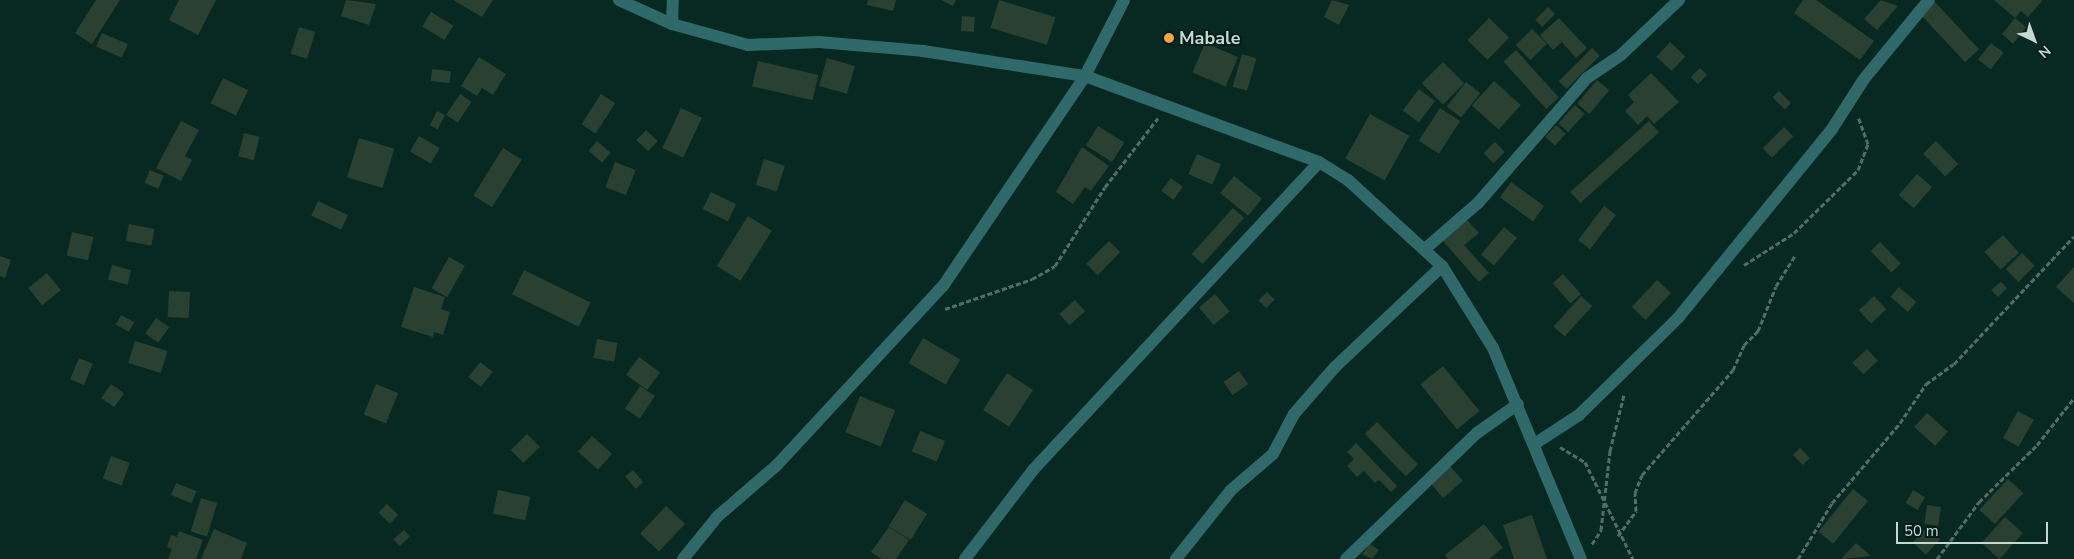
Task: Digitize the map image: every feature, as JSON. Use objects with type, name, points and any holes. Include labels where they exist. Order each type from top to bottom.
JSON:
[{"type":"street","points":[[620,0],[672,24],[748,45],[819,42],[913,50],[1085,76],[1319,162],[1348,180],[1426,248],[1442,266],[1493,348],[1584,555]]},
{"type":"street","points":[[672,24],[673,0]]},
{"type":"street","points":[[683,559],[718,516],[777,465],[922,309],[1013,187],[1085,76],[1124,0]]},
{"type":"street","points":[[1426,248],[1478,203],[1587,78],[1621,55],[1679,0]]},
{"type":"street","points":[[1536,443],[1579,415],[1678,318],[1832,130],[1851,99],[1929,0]]},
{"type":"street","points":[[965,559],[1033,470],[1319,162]]},
{"type":"street","points":[[1176,559],[1231,490],[1273,454],[1294,414],[1335,367],[1442,266]]},
{"type":"street","points":[[1346,559],[1470,439],[1518,404]]},
{"type":"path","points":[[1736,269],[1794,233],[1858,170],[1868,144],[1851,99]]},
{"type":"path","points":[[922,309],[949,309],[1032,279],[1055,266],[1105,187],[1167,106]]},
{"type":"path","points":[[1798,559],[1832,503],[1900,423],[1926,384],[1954,364],[2074,236]]},
{"type":"path","points":[[1618,536],[1636,511],[1635,493],[1642,475],[1733,370],[1744,345],[1758,331],[1776,286],[1795,256]]},
{"type":"path","points":[[1584,555],[1601,530],[1625,388]]},
{"type":"path","points":[[1938,559],[1979,502],[2037,445],[2074,398]]},
{"type":"path","points":[[1554,443],[1585,462],[1605,498],[1618,536],[1633,559]]},
{"type":"building","points":[[96,0],[120,0],[92,44],[75,33]]},
{"type":"building","points":[[179,0],[216,0],[198,35],[169,20]]},
{"type":"building","points":[[346,0],[376,4],[369,25],[341,16]]},
{"type":"building","points":[[453,0],[493,0],[482,17]]},
{"type":"building","points":[[868,0],[896,0],[893,11],[867,5]]},
{"type":"building","points":[[941,0],[956,0],[953,6]]},
{"type":"building","points":[[999,0],[1055,17],[1047,45],[991,28]]},
{"type":"building","points":[[1332,0],[1349,5],[1339,25],[1324,17]]},
{"type":"building","points":[[1803,0],[1816,0],[1874,41],[1860,60],[1794,13]]},
{"type":"building","points":[[1881,0],[1898,6],[1877,30],[1864,19]]},
{"type":"building","points":[[1994,0],[2042,1],[2028,17],[2021,11],[2015,18]]},
{"type":"building","points":[[1934,1],[1979,49],[1965,62],[1920,14]]},
{"type":"building","points":[[1548,7],[1555,14],[1542,27],[1535,20]]},
{"type":"building","points":[[431,12],[453,25],[445,40],[422,27]]},
{"type":"building","points":[[962,16],[975,17],[974,32],[961,31]]},
{"type":"building","points":[[1489,18],[1509,37],[1488,60],[1467,40]]},
{"type":"building","points":[[1559,18],[1587,48],[1576,58],[1562,42],[1553,50],[1540,35]]},
{"type":"building","points":[[2015,18],[2026,27],[2013,44],[2002,34]]},
{"type":"building","points":[[299,27],[315,32],[307,59],[291,54]]},
{"type":"building","points":[[1532,29],[1547,44],[1531,60],[1516,45]]},
{"type":"building","points":[[102,33],[128,44],[122,58],[96,47]]},
{"type":"building","points":[[1670,42],[1685,56],[1672,71],[1656,57]]},
{"type":"building","points":[[1205,43],[1238,57],[1226,87],[1192,72]]},
{"type":"building","points":[[1991,43],[2004,53],[1991,69],[1978,60]]},
{"type":"building","points":[[1592,48],[1600,56],[1567,89],[1559,81]]},
{"type":"building","points":[[1516,50],[1559,98],[1546,109],[1503,61]]},
{"type":"building","points":[[1242,54],[1256,58],[1247,91],[1233,87]]},
{"type":"building","points":[[479,57],[506,74],[493,95],[482,88],[477,96],[461,86]]},
{"type":"building","points":[[827,58],[855,66],[847,94],[819,86]]},
{"type":"building","points":[[758,61],[818,75],[813,100],[752,86]]},
{"type":"building","points":[[1443,62],[1464,83],[1443,104],[1422,83]]},
{"type":"building","points":[[1700,68],[1707,75],[1698,84],[1691,77]]},
{"type":"building","points":[[432,69],[451,71],[450,83],[431,81]]},
{"type":"building","points":[[1651,73],[1679,102],[1654,124],[1647,116],[1638,125],[1625,111],[1634,102],[1628,95]]},
{"type":"building","points":[[223,78],[248,90],[236,115],[211,103]]},
{"type":"building","points":[[1597,80],[1609,90],[1589,114],[1577,104]]},
{"type":"building","points":[[1494,81],[1521,105],[1499,130],[1472,106]]},
{"type":"building","points":[[1466,82],[1480,93],[1461,118],[1447,106]]},
{"type":"building","points":[[1419,89],[1435,101],[1419,123],[1403,111]]},
{"type":"building","points":[[1779,91],[1791,103],[1785,109],[1773,97]]},
{"type":"building","points":[[460,94],[472,102],[458,123],[446,115]]},
{"type":"building","points":[[601,94],[615,103],[596,133],[581,124]]},
{"type":"building","points":[[1575,105],[1585,114],[1568,132],[1558,124]]},
{"type":"building","points":[[681,108],[702,118],[683,158],[662,148]]},
{"type":"building","points":[[1440,108],[1460,121],[1439,154],[1419,141]]},
{"type":"building","points":[[437,111],[445,115],[438,129],[430,125]]},
{"type":"building","points":[[1370,114],[1409,136],[1385,180],[1345,159]]},
{"type":"building","points":[[181,121],[199,130],[185,156],[192,160],[181,181],[156,168]]},
{"type":"building","points":[[1649,121],[1659,132],[1580,203],[1570,192]]},
{"type":"building","points":[[1556,125],[1566,134],[1555,146],[1545,137]]},
{"type":"building","points":[[1098,126],[1124,142],[1112,162],[1086,146]]},
{"type":"building","points":[[1784,127],[1793,136],[1772,157],[1763,148]]},
{"type":"building","points":[[646,130],[658,141],[648,151],[636,140]]},
{"type":"building","points":[[244,133],[260,137],[254,160],[238,156]]},
{"type":"building","points":[[419,136],[440,148],[431,164],[410,152]]},
{"type":"building","points":[[359,138],[394,149],[382,188],[347,177]]},
{"type":"building","points":[[597,141],[611,153],[602,163],[588,151]]},
{"type":"building","points":[[1936,141],[1958,164],[1945,177],[1923,154]]},
{"type":"building","points":[[1495,142],[1505,152],[1494,163],[1484,153]]},
{"type":"building","points":[[1082,147],[1109,166],[1091,191],[1085,187],[1073,204],[1056,192]]},
{"type":"building","points":[[503,148],[522,160],[492,207],[473,195]]},
{"type":"building","points":[[1197,154],[1221,164],[1212,184],[1188,174]]},
{"type":"building","points":[[764,159],[785,166],[777,191],[756,185]]},
{"type":"building","points":[[615,162],[636,170],[626,195],[605,187]]},
{"type":"building","points":[[150,170],[164,176],[158,189],[145,183]]},
{"type":"building","points":[[1917,174],[1932,187],[1914,208],[1899,195]]},
{"type":"building","points":[[1234,176],[1262,199],[1248,216],[1220,193]]},
{"type":"building","points":[[1171,178],[1183,187],[1173,200],[1161,191]]},
{"type":"building","points":[[1511,182],[1544,206],[1533,221],[1500,197]]},
{"type":"building","points":[[711,192],[736,204],[728,221],[703,209]]},
{"type":"building","points":[[318,201],[348,215],[341,229],[311,216]]},
{"type":"building","points":[[1604,206],[1616,215],[1590,249],[1578,240]]},
{"type":"building","points":[[1233,208],[1244,218],[1203,264],[1192,254]]},
{"type":"building","points":[[748,216],[772,231],[740,281],[717,266]]},
{"type":"building","points":[[1466,219],[1479,233],[1464,245],[1489,273],[1479,282],[1442,240]]},
{"type":"building","points":[[129,224],[155,229],[151,246],[126,241]]},
{"type":"building","points":[[1504,227],[1517,238],[1494,266],[1481,255]]},
{"type":"building","points":[[72,232],[93,237],[88,260],[67,255]]},
{"type":"building","points":[[2003,235],[2019,253],[2000,270],[1984,252]]},
{"type":"building","points":[[1109,241],[1120,252],[1098,275],[1086,264]]},
{"type":"building","points":[[1880,242],[1901,264],[1891,273],[1871,251]]},
{"type":"building","points":[[2022,253],[2035,266],[2018,282],[2006,269]]},
{"type":"building","points":[[0,256],[11,260],[5,278],[0,276]]},
{"type":"building","points":[[449,257],[465,266],[447,297],[432,288]]},
{"type":"building","points":[[112,265],[131,270],[127,285],[108,279]]},
{"type":"building","points":[[2074,267],[2074,303],[2056,287]]},
{"type":"building","points":[[524,270],[591,302],[579,327],[512,294]]},
{"type":"building","points":[[47,273],[61,290],[42,305],[28,288]]},
{"type":"building","points":[[1563,274],[1581,294],[1571,303],[1553,283]]},
{"type":"building","points":[[1657,280],[1671,293],[1646,320],[1632,307]]},
{"type":"building","points":[[2001,282],[2007,288],[1998,297],[1991,290]]},
{"type":"building","points":[[414,287],[445,297],[441,309],[450,312],[443,335],[434,332],[433,337],[401,327]]},
{"type":"building","points":[[1899,287],[1916,302],[1908,312],[1890,297]]},
{"type":"building","points":[[169,291],[190,292],[189,318],[168,317]]},
{"type":"building","points":[[1267,292],[1275,300],[1266,308],[1259,300]]},
{"type":"building","points":[[1215,294],[1230,312],[1214,325],[1199,307]]},
{"type":"building","points":[[1581,296],[1592,306],[1565,337],[1554,326]]},
{"type":"building","points":[[1874,296],[1886,309],[1871,323],[1859,310]]},
{"type":"building","points":[[1075,300],[1085,311],[1069,325],[1059,314]]},
{"type":"building","points":[[121,315],[134,322],[129,332],[116,325]]},
{"type":"building","points":[[156,318],[169,327],[158,343],[145,334]]},
{"type":"building","points":[[923,338],[960,360],[946,385],[908,363]]},
{"type":"building","points":[[597,339],[618,343],[614,362],[593,358]]},
{"type":"building","points":[[135,341],[168,351],[161,373],[128,363]]},
{"type":"building","points":[[1867,349],[1878,361],[1863,374],[1852,363]]},
{"type":"building","points":[[639,357],[660,372],[647,390],[626,375]]},
{"type":"building","points":[[79,358],[93,364],[84,385],[70,379]]},
{"type":"building","points":[[480,362],[493,372],[481,387],[468,377]]},
{"type":"building","points":[[1443,366],[1480,411],[1457,429],[1420,384]]},
{"type":"building","points":[[1239,371],[1248,384],[1233,395],[1223,382]]},
{"type":"building","points":[[1007,373],[1033,390],[1009,427],[983,410]]},
{"type":"building","points":[[111,384],[124,393],[114,407],[101,398]]},
{"type":"building","points":[[376,384],[398,393],[386,424],[364,415]]},
{"type":"building","points":[[640,386],[655,396],[640,418],[625,408]]},
{"type":"building","points":[[860,396],[895,410],[881,446],[845,432]]},
{"type":"building","points":[[2018,411],[2034,420],[2019,447],[2003,438]]},
{"type":"building","points":[[1927,413],[1948,432],[1935,446],[1914,427]]},
{"type":"building","points":[[1377,422],[1418,464],[1406,476],[1365,434]]},
{"type":"building","points":[[920,431],[945,441],[937,462],[912,451]]},
{"type":"building","points":[[527,434],[540,447],[523,463],[511,450]]},
{"type":"building","points":[[592,436],[612,454],[598,470],[578,452]]},
{"type":"building","points":[[1356,443],[1397,486],[1391,492],[1379,480],[1375,483],[1364,471],[1357,477],[1347,466],[1354,459],[1347,452]]},
{"type":"building","points":[[1800,448],[1810,458],[1803,465],[1793,455]]},
{"type":"building","points":[[111,456],[130,463],[122,485],[103,479]]},
{"type":"building","points":[[1449,465],[1463,481],[1443,498],[1429,482]]},
{"type":"building","points":[[633,470],[643,482],[636,489],[625,476]]},
{"type":"building","points":[[2008,479],[2023,493],[1995,524],[1979,510]]},
{"type":"building","points":[[176,483],[196,491],[192,503],[171,495]]},
{"type":"building","points":[[1853,489],[1868,501],[1833,544],[1818,532]]},
{"type":"building","points":[[498,490],[530,497],[525,520],[493,513]]},
{"type":"building","points":[[1913,490],[1925,497],[1918,510],[1906,503]]},
{"type":"building","points":[[201,498],[217,503],[207,536],[191,531]]},
{"type":"building","points":[[905,500],[927,514],[911,540],[889,526]]},
{"type":"building","points":[[387,504],[398,515],[390,524],[379,512]]},
{"type":"building","points":[[1927,505],[1941,507],[1938,526],[1924,524]]},
{"type":"building","points":[[666,506],[685,524],[659,552],[640,534]]},
{"type":"building","points":[[1532,515],[1547,559],[1514,559],[1503,525]]},
{"type":"building","points":[[2005,517],[2023,533],[1999,559],[1982,543]]},
{"type":"building","points":[[1484,524],[1503,548],[1489,559],[1448,559],[1445,555]]},
{"type":"building","points":[[889,527],[909,540],[896,559],[881,559],[871,552]]},
{"type":"building","points":[[1927,527],[1940,539],[1926,555],[1913,542]]},
{"type":"building","points":[[214,529],[247,543],[241,559],[201,559]]},
{"type":"building","points":[[404,530],[410,537],[399,546],[393,539]]},
{"type":"building","points":[[179,531],[203,540],[196,559],[168,559],[172,549],[167,547],[171,535],[177,537]]},
{"type":"building","points":[[1856,543],[1871,556],[1841,559]]},
{"type":"building","points":[[1370,544],[1379,550],[1372,559],[1362,554]]},
{"type":"place","name":"Mabale","points":[[1169,38]]}]
